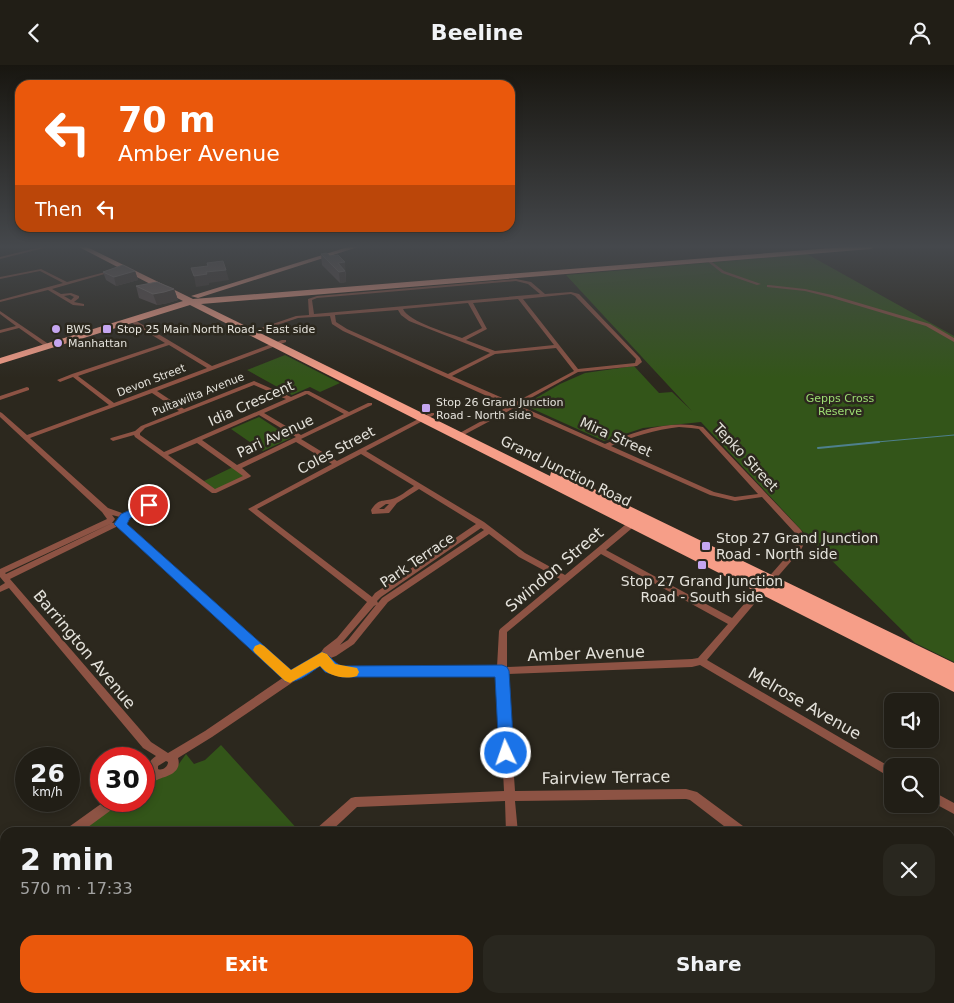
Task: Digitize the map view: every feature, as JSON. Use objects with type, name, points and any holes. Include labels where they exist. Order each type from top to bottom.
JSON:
[{"type":"highway","name":"Grand Junction Road","points":[[182,291],[217,308],[254,331]]},
{"type":"highway","name":"Grand Junction Road","points":[[182,291],[199,298],[254,331],[766,584],[954,671]]},
{"type":"highway","points":[[182,291],[199,298]]},
{"type":"highway","points":[[46,345],[221,291]]},
{"type":"highway","points":[[217,308],[218,304],[240,291]]},
{"type":"highway","points":[[0,359],[199,298],[303,291]]},
{"type":"highway","name":"Grand Junction Road","points":[[766,584],[954,685]]},
{"type":"street","points":[[0,301],[38,291]]},
{"type":"street","points":[[52,291],[71,302],[82,305]]},
{"type":"street","points":[[312,315],[310,299],[390,291]]},
{"type":"street","points":[[539,291],[544,295]]},
{"type":"street","points":[[807,291],[922,323],[954,340]]},
{"type":"street","points":[[254,331],[288,319],[312,315],[575,293],[638,359],[639,362],[637,364],[577,371],[462,434]]},
{"type":"street","points":[[520,297],[577,371]]},
{"type":"street","points":[[462,340],[485,329],[470,302]]},
{"type":"street","points":[[400,308],[403,314],[411,320],[494,353]]},
{"type":"street","points":[[1,314],[46,345]]},
{"type":"street","name":"Mira Street","points":[[332,314],[334,323],[345,330],[723,498],[735,499],[764,495]]},
{"type":"street","points":[[131,320],[211,368]]},
{"type":"street","points":[[0,332],[20,326]]},
{"type":"street","points":[[60,380],[169,343]]},
{"type":"street","name":"Devon Street","points":[[26,437],[279,343]]},
{"type":"street","points":[[448,376],[494,353],[557,346]]},
{"type":"street","points":[[74,375],[113,405]]},
{"type":"street","name":"Pultawilta Avenue","points":[[114,439],[137,432],[140,428],[254,383],[290,399]]},
{"type":"street","points":[[0,398],[27,389]]},
{"type":"street","points":[[152,390],[183,411]]},
{"type":"street","name":"Idia Crescent","points":[[163,455],[307,392],[348,414]]},
{"type":"street","name":"Pari Avenue","points":[[163,455],[214,492],[248,476],[236,467],[370,404]]},
{"type":"street","points":[[259,413],[337,464]]},
{"type":"street","points":[[0,414],[290,677]]},
{"type":"street","name":"Coles Street","points":[[371,602],[252,509],[428,417]]},
{"type":"street","name":"Tepko Street","points":[[606,446],[646,431],[696,426],[701,428],[798,532],[802,539],[798,548],[766,584]]},
{"type":"street","points":[[137,432],[137,436],[163,455]]},
{"type":"street","points":[[197,440],[236,467]]},
{"type":"street","points":[[361,451],[481,524],[522,555],[566,579]]},
{"type":"street","points":[[393,502],[419,486]]},
{"type":"street","points":[[0,589],[4,576],[161,500]]},
{"type":"street","name":"Swindon Street","points":[[512,827],[502,671],[502,631],[636,520]]},
{"type":"street","name":"Park Terrace","points":[[322,658],[327,650],[340,641],[378,595],[481,524]]},
{"type":"street","name":"Park Terrace","points":[[170,759],[290,677],[351,642],[386,600],[489,530]]},
{"type":"street","points":[[600,550],[732,622]]},
{"type":"street","name":"Barrington Avenue","points":[[4,576],[147,745],[170,759]]},
{"type":"street","points":[[701,661],[766,584]]},
{"type":"street","points":[[371,602],[380,606]]},
{"type":"street","name":"Amber Avenue","points":[[322,658],[330,668],[342,672],[502,671],[692,663],[701,661]]},
{"type":"street","name":"Melrose Avenue","points":[[701,661],[884,768]]},
{"type":"street","points":[[155,770],[168,772],[170,759]]},
{"type":"street","points":[[155,769],[170,759]]},
{"type":"street","name":"Fairview Terrace","points":[[327,827],[355,802],[509,796],[686,794],[693,796],[735,827]]},
{"type":"street","points":[[939,800],[954,809]]},
{"type":"street","points":[[78,827],[99,812]]},
{"type":"green space","name":"Gepps Cross Reserve","points":[[581,291],[873,291],[954,336],[954,662],[915,643],[805,534],[701,422],[643,428],[604,441],[524,405],[560,384],[585,373],[634,366],[659,393],[672,392],[692,411]]},
{"type":"green space","points":[[285,355],[340,383],[320,392],[310,387],[292,395],[247,370]]},
{"type":"green space","points":[[259,417],[291,438],[263,451],[231,429]]},
{"type":"green space","points":[[233,467],[245,476],[216,490],[204,481]]},
{"type":"green space","points":[[221,745],[295,827],[83,827],[104,812],[155,812],[155,778],[176,768],[186,754],[194,764],[205,760]]},
{"type":"building","points":[[146,291],[168,291],[164,292],[153,294]]},
{"type":"waterway","points":[[866,443],[954,435]]},
{"type":"waterway","points":[[818,448],[879,442]]},
{"type":"slow traffic","points":[[260,650],[290,677],[322,658],[330,668],[342,672],[352,672]]},
{"type":"place","name":"BWS","points":[[56,329]]},
{"type":"place","name":"Stop 25 Main North Road - East side","points":[[107,329]]},
{"type":"place","name":"Manhattan","points":[[58,343]]},
{"type":"place","name":"Stop 26 Grand Junction Road - North side","points":[[426,408]]},
{"type":"place","name":"Stop 27 Grand Junction Road - North side","points":[[706,546]]},
{"type":"place","name":"Stop 27 Grand Junction Road - South side","points":[[702,565]]},
{"type":"route","points":[[149,505],[124,517],[125,520],[120,524],[290,677],[322,658],[330,668],[342,672],[502,671],[506,753]]}]
